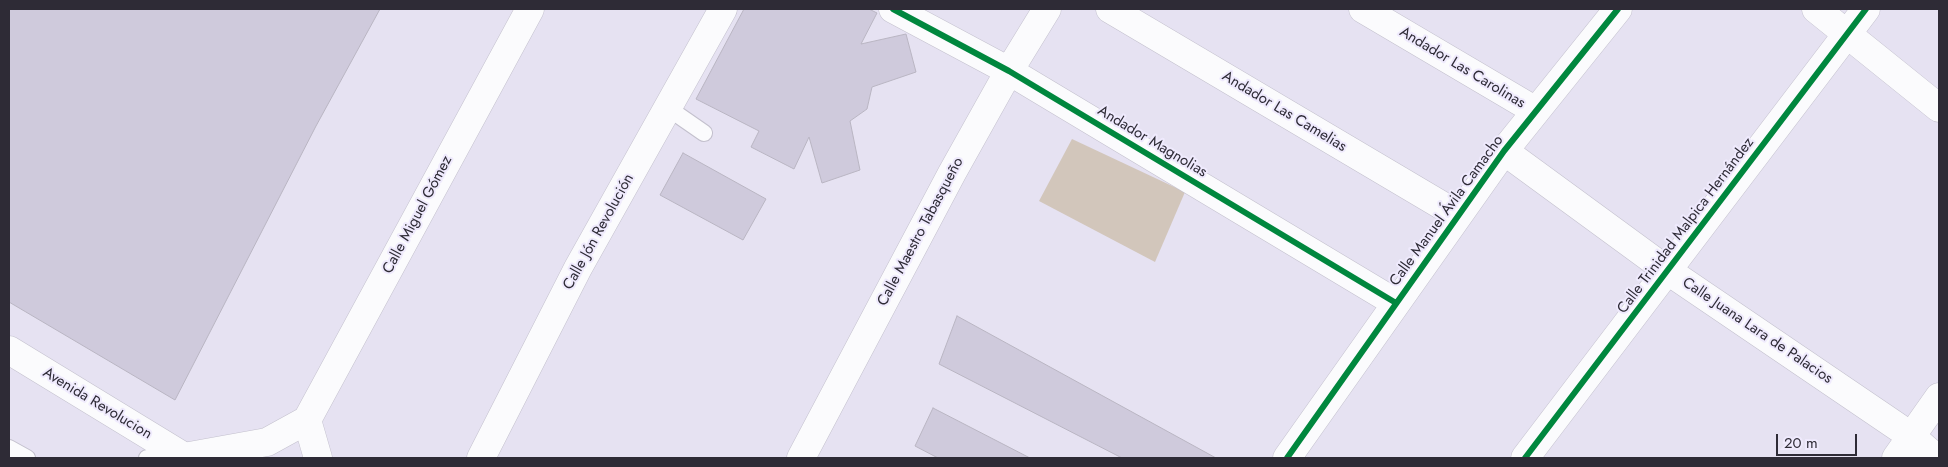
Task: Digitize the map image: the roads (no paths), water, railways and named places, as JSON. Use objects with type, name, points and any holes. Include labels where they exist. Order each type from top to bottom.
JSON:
[{"type":"street","name":"Calle Miguel Gómez","points":[[307,420],[530,9]]},
{"type":"street","name":"Calle Jón Revolución","points":[[481,458],[578,268],[723,9]]},
{"type":"street","name":"Andador Magnolias","points":[[893,9],[1009,71],[1396,303]]},
{"type":"street","name":"Calle Maestro Tabasqueño","points":[[801,458],[952,174],[1009,71],[1047,9]]},
{"type":"street","name":"Andador Las Camelias","points":[[1110,9],[1458,215]]},
{"type":"street","name":"Andador Las Carolinas","points":[[1362,9],[1536,111]]},
{"type":"street","points":[[1816,9],[1939,108]]},
{"type":"street","name":"Calle Trinidad Malpica Hernández","points":[[1526,458],[1866,9]]},
{"type":"street","name":"Calle Manuel Ávila Camacho","points":[[1287,458],[1504,151],[1614,10]]},
{"type":"street","name":"Calle Juana Lara de Palacios","points":[[1504,151],[1903,447],[1936,458]]},
{"type":"street","name":"Avenida Revolucion","points":[[9,350],[185,458]]},
{"type":"street","points":[[1903,447],[1939,397]]},
{"type":"street","points":[[185,458],[267,442],[307,420],[318,458]]},
{"type":"lane","points":[[668,108],[704,133]]},
{"type":"lane","points":[[9,448],[27,458]]},
{"type":"lane","points":[[147,458],[185,458]]}]
